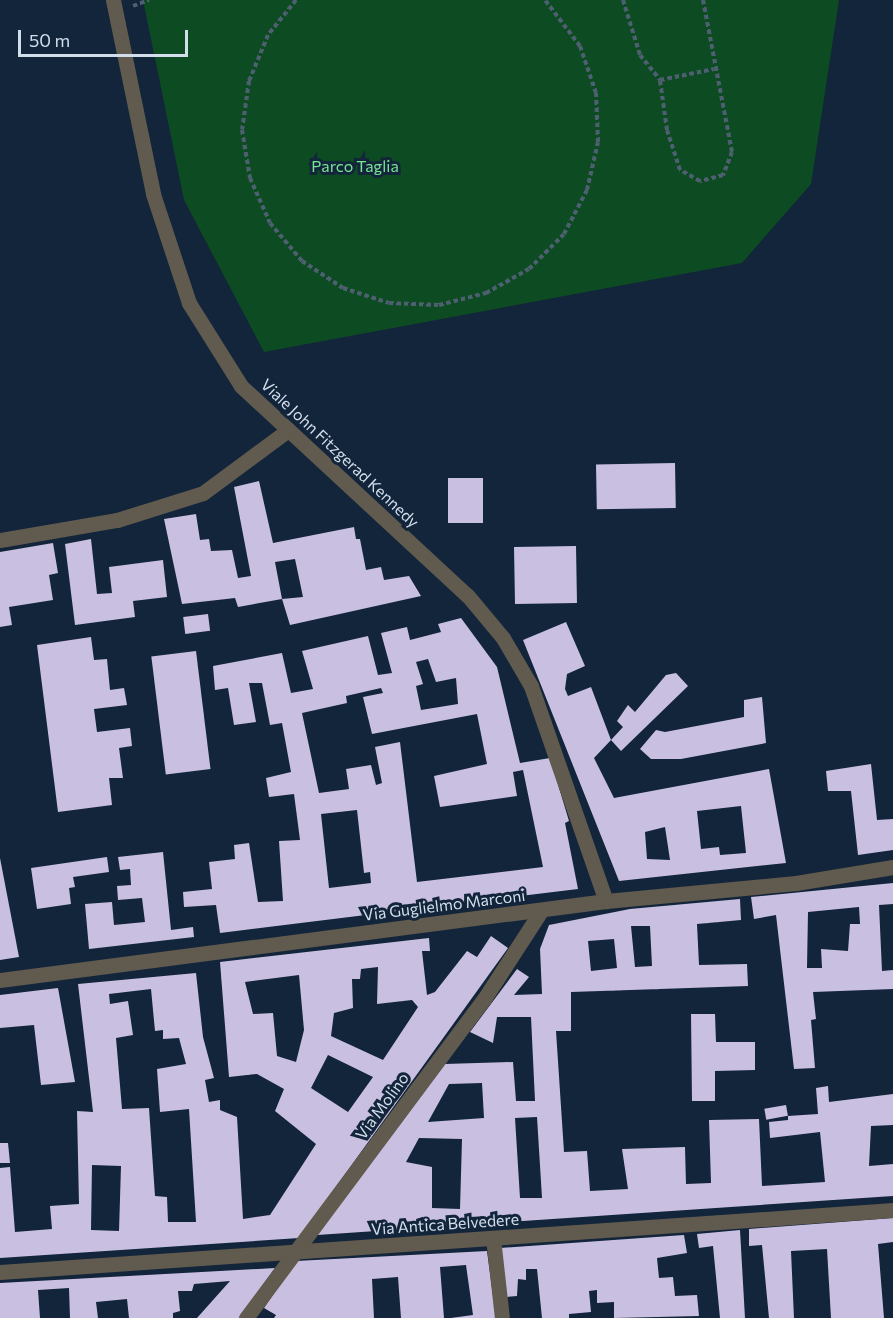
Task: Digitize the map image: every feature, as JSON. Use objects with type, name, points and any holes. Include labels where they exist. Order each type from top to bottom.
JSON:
[{"type":"street","name":"Viale John Fitzgerad Kennedy","points":[[113,0],[153,195],[189,303],[241,386],[468,596],[503,638],[531,686],[606,901]]},
{"type":"street","points":[[0,540],[117,520],[203,493],[288,430]]},
{"type":"street","name":"Via Guglielmo Marconi","points":[[0,980],[606,901],[796,883],[893,867]]},
{"type":"street","name":"Via Molino","points":[[246,1318],[484,999],[541,911]]},
{"type":"street","name":"Via Antica Belvedere","points":[[0,1272],[893,1210]]},
{"type":"street","points":[[493,1238],[502,1318]]},
{"type":"path","points":[[296,0],[268,35],[249,81],[242,130],[250,178],[270,223],[302,261],[343,288],[389,303],[439,305],[486,293],[529,269],[564,234],[588,190],[598,142],[596,93],[580,46],[545,0]]},
{"type":"path","points":[[623,0],[640,56],[660,80],[667,130],[680,170],[700,181],[723,175],[732,152],[714,69],[703,0]]},
{"type":"path","points":[[660,80],[714,69]]},
{"type":"green space","name":"Parco Taglia","points":[[143,0],[839,0],[811,184],[742,263],[264,352],[184,200]]},
{"type":"building","points":[[675,463],[676,508],[597,509],[596,464]]},
{"type":"building","points":[[448,478],[483,478],[483,523],[448,523]]},
{"type":"building","points":[[259,481],[273,543],[354,527],[356,539],[360,539],[366,570],[381,567],[384,580],[409,576],[421,596],[290,625],[282,599],[238,607],[235,598],[182,604],[164,519],[196,514],[200,540],[209,539],[211,551],[232,550],[238,578],[251,576],[234,487]],"holes":[[[295,559],[303,597],[282,599],[275,562]]]},
{"type":"building","points":[[91,539],[97,594],[112,593],[109,567],[163,560],[167,597],[133,601],[135,617],[75,625],[65,544]]},
{"type":"building","points":[[53,543],[58,573],[49,575],[53,600],[9,607],[12,625],[0,627],[0,552]]},
{"type":"building","points":[[576,546],[577,603],[515,604],[514,547]]},
{"type":"building","points":[[208,614],[210,631],[185,634],[183,617]]},
{"type":"building","points":[[461,618],[497,667],[520,763],[550,758],[569,821],[565,823],[578,889],[220,933],[216,905],[184,907],[183,892],[212,889],[209,862],[235,859],[234,845],[249,843],[258,902],[283,901],[279,841],[300,840],[294,794],[269,797],[266,778],[291,772],[282,723],[270,725],[262,683],[249,683],[256,722],[234,725],[228,688],[215,690],[213,666],[282,653],[291,693],[313,689],[302,651],[368,636],[378,675],[392,673],[381,633],[407,627],[410,640],[441,632],[438,624]],"holes":[[[428,659],[436,682],[456,678],[458,704],[421,710],[416,686],[423,684],[416,662]],[[381,688],[383,693],[363,697],[372,734],[477,714],[487,764],[434,776],[440,807],[517,796],[513,772],[523,770],[543,867],[417,882],[400,742],[375,747],[382,783],[376,785],[371,765],[346,769],[349,789],[319,793],[302,713],[347,703],[346,696]],[[357,810],[364,873],[370,872],[371,883],[329,888],[321,814]]]},
{"type":"building","points":[[566,622],[585,666],[567,674],[565,689],[568,696],[591,687],[611,740],[594,758],[614,798],[769,769],[786,863],[619,881],[523,640]],"holes":[[[741,806],[746,853],[720,855],[719,847],[701,849],[697,811]],[[665,827],[670,860],[647,859],[645,832]]]},
{"type":"building","points":[[91,637],[94,660],[107,659],[110,690],[124,688],[127,705],[94,709],[97,732],[130,728],[132,746],[119,748],[123,778],[109,778],[112,805],[58,812],[37,645]]},
{"type":"building","points":[[196,651],[211,769],[166,775],[151,656]]},
{"type":"building","points":[[676,673],[688,686],[621,751],[611,740],[623,727],[617,721],[628,705],[635,712],[666,675]]},
{"type":"building","points":[[762,697],[766,743],[681,759],[651,759],[640,749],[656,730],[665,732],[744,717],[744,700]]},
{"type":"building","points":[[871,764],[877,820],[893,819],[893,850],[858,855],[851,791],[828,791],[826,771]]},
{"type":"building","points":[[163,852],[171,930],[193,927],[194,937],[89,949],[85,904],[112,902],[114,925],[145,922],[142,898],[118,900],[117,886],[131,885],[130,869],[120,870],[118,857]]},
{"type":"building","points":[[107,857],[109,872],[73,877],[75,887],[69,888],[71,904],[37,909],[31,868]]},
{"type":"building","points":[[0,858],[19,957],[0,960]]},
{"type":"building","points":[[893,883],[893,904],[879,905],[882,971],[893,970],[893,989],[813,992],[816,1019],[811,1020],[815,1068],[794,1069],[776,915],[754,919],[751,897]],"holes":[[[859,907],[860,924],[850,924],[848,951],[821,949],[822,968],[807,968],[808,912]]]},
{"type":"building","points":[[740,899],[741,920],[697,924],[699,965],[747,964],[748,986],[571,992],[571,1031],[556,1031],[564,1152],[587,1151],[590,1191],[628,1189],[622,1149],[685,1147],[686,1184],[711,1183],[709,1120],[759,1119],[762,1186],[825,1182],[820,1132],[770,1138],[769,1122],[788,1120],[788,1116],[818,1114],[816,1088],[828,1086],[829,1102],[893,1094],[893,1125],[871,1126],[869,1166],[893,1164],[893,1196],[317,1235],[445,1064],[513,1062],[516,1101],[535,1101],[531,1017],[497,1017],[493,1043],[470,1032],[517,969],[529,977],[514,995],[542,994],[540,949],[549,925],[630,909]],"holes":[[[631,926],[650,926],[652,966],[635,967]],[[614,939],[617,968],[591,971],[588,941]],[[482,1083],[484,1118],[428,1122],[449,1084]],[[537,1117],[542,1198],[520,1198],[515,1118]],[[419,1138],[462,1139],[460,1209],[432,1208],[432,1167],[406,1162]]]},
{"type":"building","points":[[491,936],[508,948],[299,1238],[0,1258],[0,1168],[10,1167],[15,1232],[52,1229],[50,1206],[79,1204],[77,1111],[93,1112],[78,984],[196,973],[203,1037],[214,1078],[205,1080],[209,1102],[220,1100],[220,1110],[237,1117],[243,1219],[270,1215],[316,1144],[275,1111],[284,1089],[257,1074],[229,1077],[220,962],[429,938],[430,951],[422,951],[427,995],[435,992],[467,951],[477,957]],"holes":[[[378,967],[377,1004],[412,1000],[418,1007],[383,1060],[331,1036],[334,1013],[353,1008],[352,979],[360,979],[361,969]],[[299,975],[304,1030],[296,1062],[277,1056],[273,1013],[253,1014],[245,982]],[[151,989],[155,1031],[163,1030],[163,1039],[179,1038],[186,1064],[157,1069],[160,1112],[189,1109],[196,1222],[168,1222],[167,1197],[155,1196],[149,1108],[122,1109],[116,1038],[133,1035],[128,1001],[110,1004],[109,994]],[[328,1055],[373,1077],[348,1112],[311,1088]],[[92,1165],[121,1166],[119,1231],[91,1230]]]},
{"type":"building","points":[[58,988],[75,1082],[41,1085],[34,1025],[0,1028],[0,995]]},
{"type":"building","points":[[691,1014],[715,1014],[716,1042],[755,1042],[755,1070],[715,1071],[715,1101],[692,1101]]},
{"type":"building","points":[[786,1105],[788,1116],[766,1120],[764,1109]]},
{"type":"building","points":[[0,1143],[8,1143],[10,1163],[0,1163]]},
{"type":"building","points":[[893,1218],[893,1242],[878,1244],[884,1318],[831,1318],[827,1249],[791,1251],[794,1318],[769,1318],[762,1245],[749,1246],[749,1229]]},
{"type":"building","points":[[740,1230],[745,1318],[720,1318],[713,1246],[699,1248],[697,1234]]},
{"type":"building","points":[[684,1235],[687,1253],[657,1258],[659,1278],[673,1277],[675,1296],[697,1295],[699,1316],[614,1318],[614,1302],[597,1303],[597,1290],[589,1291],[591,1312],[569,1314],[569,1318],[542,1318],[537,1269],[526,1269],[526,1280],[518,1279],[517,1296],[506,1297],[500,1248]]},
{"type":"building","points":[[487,1251],[496,1318],[451,1318],[473,1315],[466,1265],[440,1267],[444,1318],[401,1318],[398,1277],[372,1279],[374,1318],[274,1318],[276,1315],[264,1308],[296,1261]]},
{"type":"building","points":[[275,1268],[239,1318],[197,1318],[230,1281],[194,1284],[192,1291],[178,1291],[180,1311],[173,1313],[173,1318],[129,1318],[127,1299],[96,1302],[98,1318],[70,1318],[69,1288],[38,1290],[40,1318],[0,1318],[0,1283]]}]
